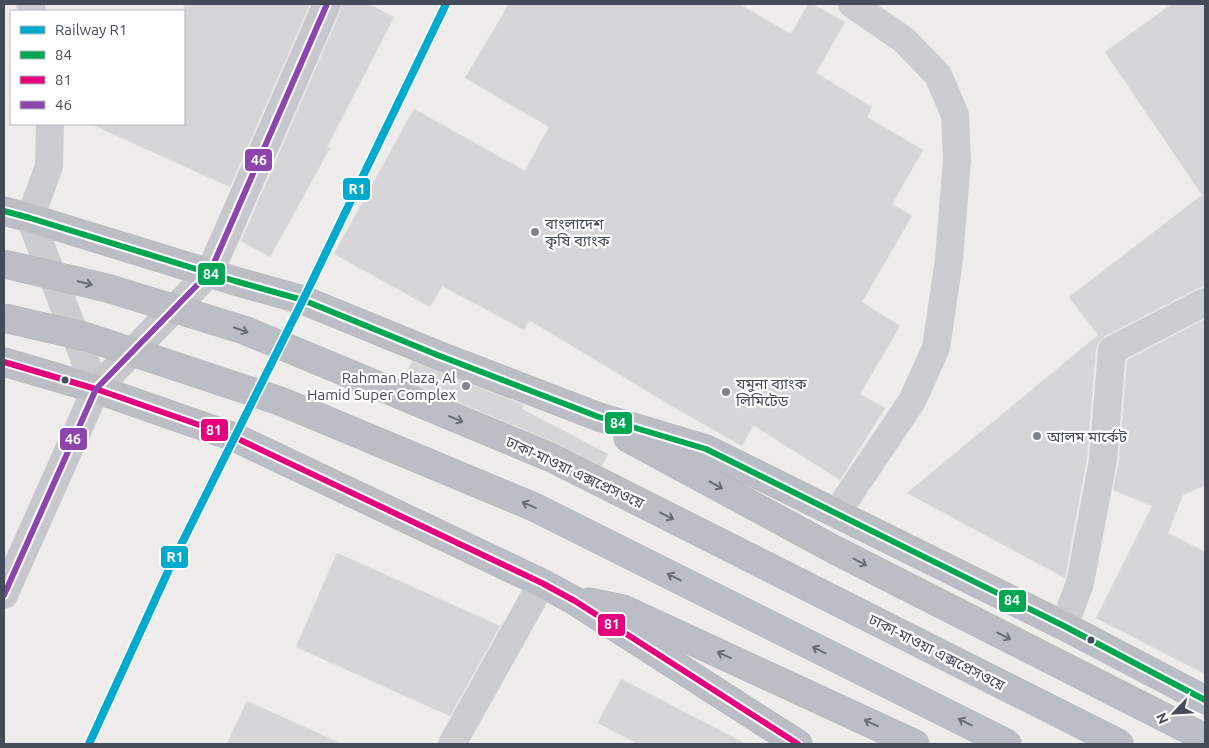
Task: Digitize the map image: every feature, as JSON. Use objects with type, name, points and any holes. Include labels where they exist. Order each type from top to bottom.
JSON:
[{"type":"highway","points":[[4,211],[304,300],[440,356],[599,416],[706,449],[1064,626],[1205,700]]},
{"type":"highway","name":"ঢাকা-মাওয়া এক্সপ্রেসওয়ে","points":[[4,264],[107,288],[244,330],[552,458],[1120,744]]},
{"type":"highway","points":[[4,318],[87,337],[280,401],[534,507],[1008,744]]},
{"type":"highway","points":[[4,362],[96,389],[234,437],[542,583],[575,601],[798,744]]},
{"type":"highway","points":[[599,416],[629,439],[835,550],[1205,738]]},
{"type":"highway","points":[[575,601],[598,603],[623,609],[915,744]]},
{"type":"main road","points":[[4,595],[96,389],[210,272],[327,4]]},
{"type":"street","points":[[836,514],[912,401],[936,348],[949,259],[958,160],[955,115],[938,75],[904,40],[852,4]]},
{"type":"street","points":[[50,125],[49,166],[30,218],[96,389]]},
{"type":"street","points":[[1064,626],[1080,583],[1103,460],[1112,350],[1205,302]]},
{"type":"street","points":[[452,744],[542,583]]},
{"type":"building","points":[[184,4],[310,4],[230,187],[93,125],[185,125]]},
{"type":"building","points":[[342,4],[368,4],[394,17],[327,147],[330,148],[270,257],[241,241]]},
{"type":"building","points":[[509,4],[739,4],[791,34],[808,4],[812,4],[845,22],[816,73],[872,107],[867,117],[923,150],[892,204],[912,216],[862,302],[900,326],[860,394],[885,408],[840,480],[753,425],[742,446],[529,320],[524,330],[442,286],[430,307],[334,254],[414,109],[525,171],[549,127],[465,78]]},
{"type":"building","points":[[1172,4],[1205,4],[1205,286],[1105,336],[1099,342],[1096,349],[1087,458],[1065,578],[907,493],[1098,335],[1069,297],[1202,195],[1105,52]]},
{"type":"building","points":[[1205,319],[1205,485],[1183,495],[1168,533],[1205,552],[1205,674],[1096,618],[1152,506],[1113,490],[1119,461],[1127,360]]},
{"type":"building","points":[[412,361],[524,405],[522,409],[608,454],[602,466],[558,444],[403,379]]},
{"type":"building","points":[[337,553],[500,626],[450,716],[296,647]]},
{"type":"building","points":[[621,679],[746,744],[638,744],[598,723]]},
{"type":"building","points":[[247,701],[342,744],[227,744]]},
{"type":"rail line","name":"R1","points":[[89,744],[171,565],[303,300],[446,4]]},
{"type":"transit line","name":"46","points":[[4,595],[96,389],[210,272],[327,4]]},
{"type":"transit line","name":"84","points":[[4,211],[303,300],[440,356],[599,417],[706,449],[1064,626],[1205,700]]},
{"type":"transit line","name":"81","points":[[4,362],[96,389],[234,437],[542,583],[575,601],[798,744]]},
{"type":"place","name":"বাংলাদেশ কৃষি ব্যাংক","points":[[535,232]]},
{"type":"place","name":"Rahman Plaza, Al Hamid Super Complex","points":[[466,386]]},
{"type":"place","name":"যমুনা ব্যাংক লিমিটেড","points":[[726,392]]},
{"type":"place","name":"আলম মার্কেট","points":[[1037,436]]}]
